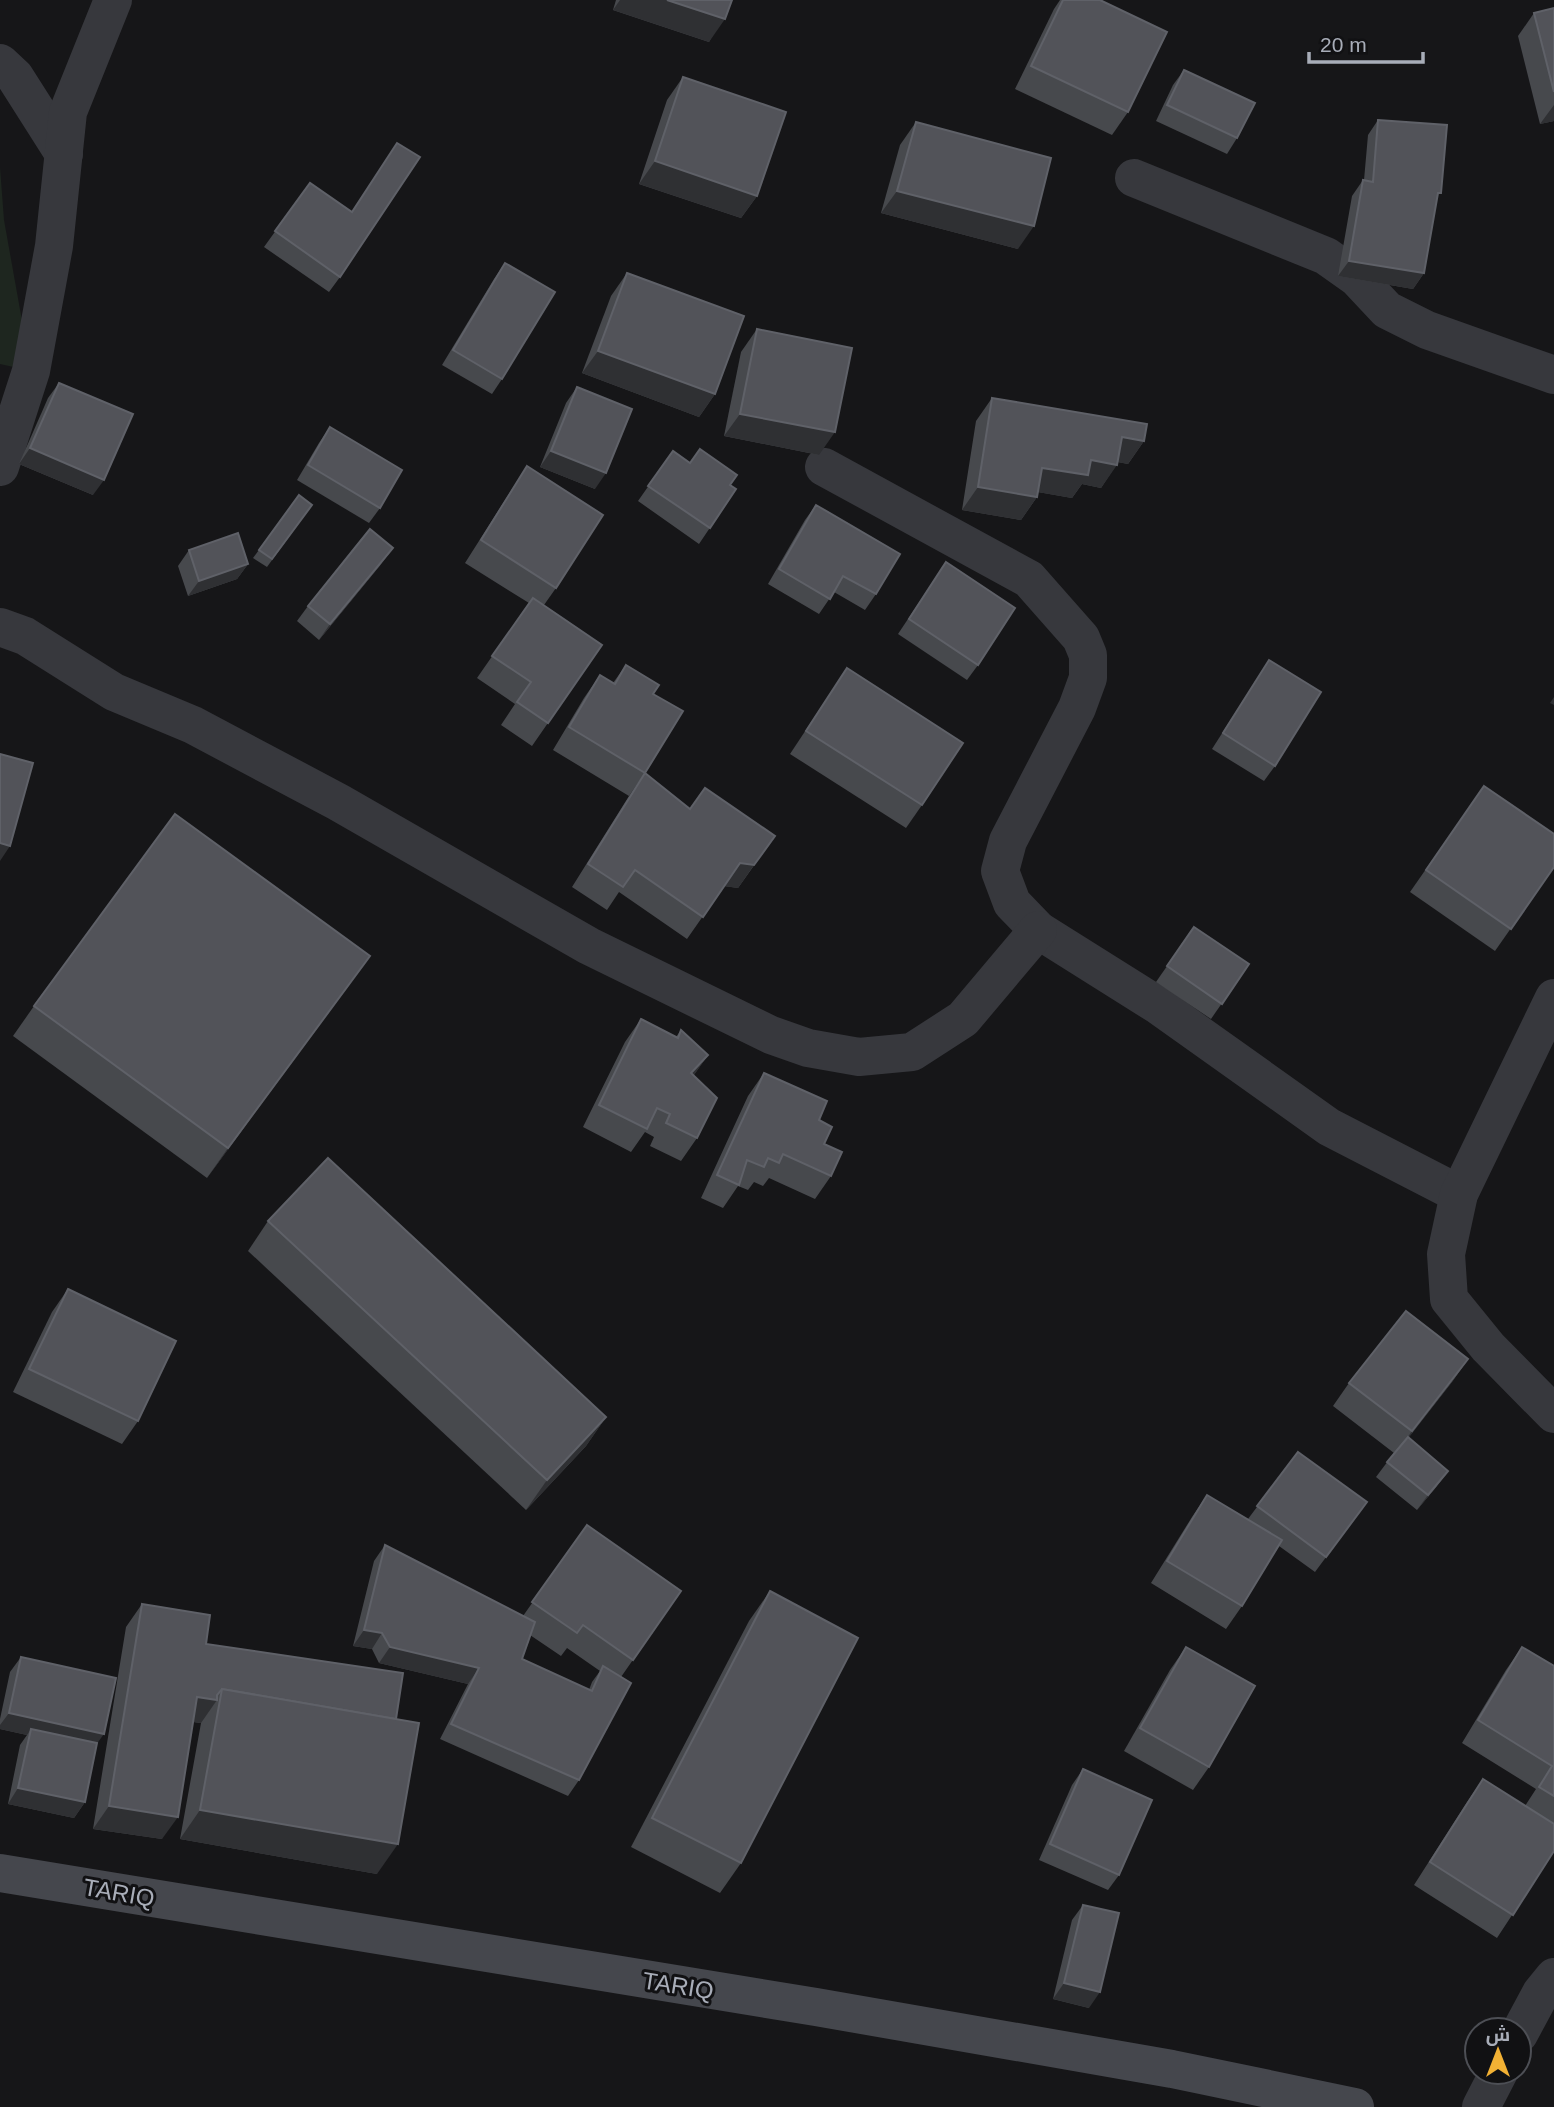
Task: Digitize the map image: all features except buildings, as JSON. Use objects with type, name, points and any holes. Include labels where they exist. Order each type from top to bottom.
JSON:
[{"type":"main road","name":"TARIQ","points":[[1,1870],[1172,2069],[1355,2107]]},
{"type":"street","points":[[0,467],[31,371],[54,246],[68,112],[113,0]]},
{"type":"street","points":[[0,63],[15,77],[64,154]]},
{"type":"street","points":[[1135,178],[1326,256],[1357,278],[1387,310],[1427,330],[1554,375]]},
{"type":"street","points":[[824,467],[1029,579],[1081,638],[1088,655],[1088,678],[1077,708],[1009,841],[1000,871],[1012,902],[1038,930],[1159,1006],[1329,1127],[1459,1194]]},
{"type":"street","points":[[0,627],[25,636],[114,692],[193,725],[338,802],[589,946],[771,1035],[808,1048],[859,1057],[912,1052],[963,1019],[1038,930]]},
{"type":"street","points":[[1554,998],[1459,1194],[1446,1254],[1449,1299],[1488,1347],[1554,1414]]},
{"type":"street","points":[[1529,2016],[1541,1993],[1554,1977]]},
{"type":"street","points":[[1481,2107],[1492,2086]]},
{"type":"shaded area","points":[[0,167],[4,220],[31,371],[0,364]]}]
